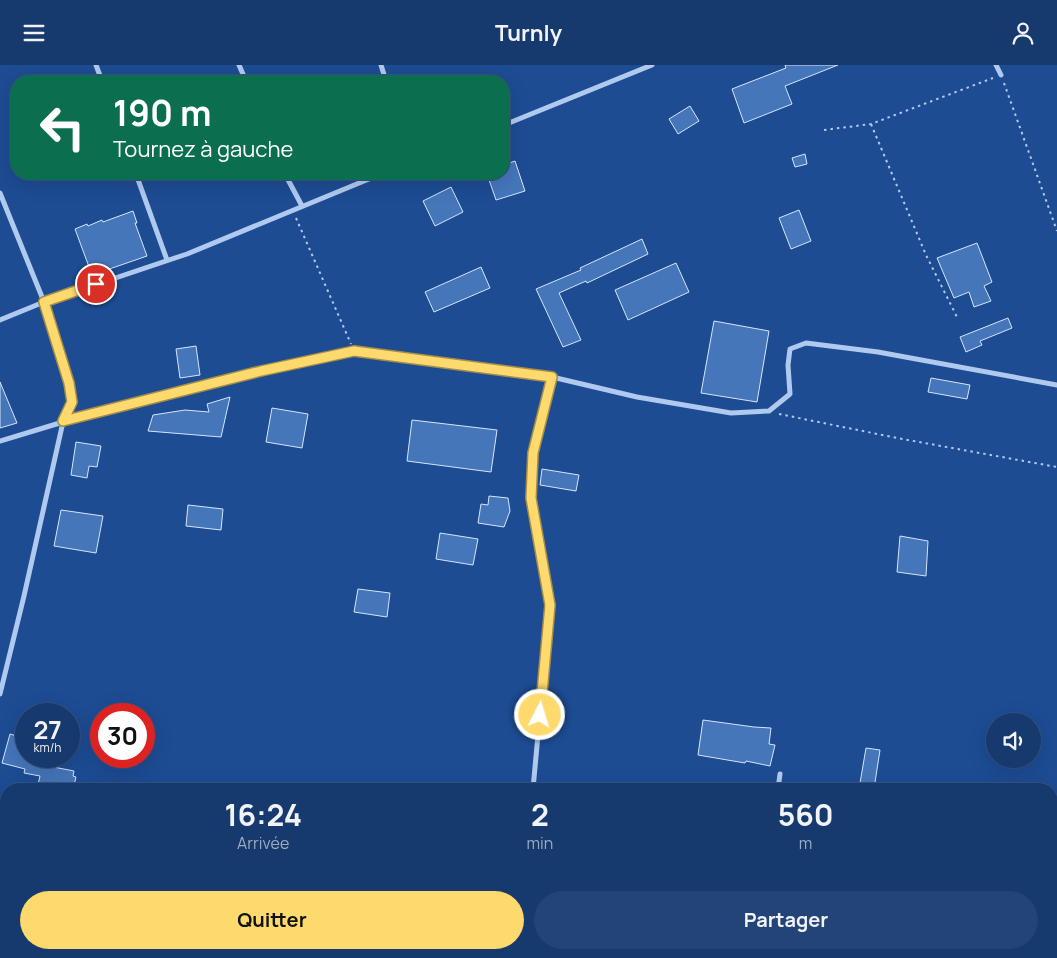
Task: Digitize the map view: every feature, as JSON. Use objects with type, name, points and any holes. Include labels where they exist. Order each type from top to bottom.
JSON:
[{"type":"street","points":[[510,123],[652,65]]},
{"type":"street","points":[[996,65],[1000,75]]},
{"type":"street","points":[[138,180],[167,260]]},
{"type":"street","points":[[288,180],[302,206]]},
{"type":"street","points":[[0,320],[44,302],[187,254],[365,180]]},
{"type":"street","points":[[0,193],[44,302],[69,383],[72,402],[63,421],[0,694]]},
{"type":"street","points":[[0,441],[63,421],[261,371],[354,351],[552,377],[637,397],[731,413],[770,411],[790,394],[788,365],[790,349],[806,343],[878,352],[1057,385]]},
{"type":"street","points":[[534,783],[550,605],[531,498],[533,453],[552,377]]},
{"type":"street","points":[[779,783],[780,774]]},
{"type":"path","points":[[824,130],[871,123],[1000,75],[1057,231]]},
{"type":"path","points":[[871,123],[926,255],[958,319]]},
{"type":"path","points":[[292,210],[354,351]]},
{"type":"path","points":[[770,411],[785,416],[1057,467]]},
{"type":"building","points":[[785,65],[838,65],[785,86],[792,104],[744,123],[732,89],[786,68]]},
{"type":"building","points":[[690,106],[699,121],[678,134],[669,119]]},
{"type":"building","points":[[805,154],[807,164],[795,167],[792,158]]},
{"type":"building","points":[[515,161],[525,191],[496,200],[489,180],[510,180],[510,163]]},
{"type":"building","points":[[451,187],[463,212],[435,226],[423,201]]},
{"type":"building","points":[[799,210],[811,241],[791,249],[779,218]]},
{"type":"building","points":[[133,211],[137,223],[135,223],[147,256],[92,275],[75,229],[102,220],[103,222]]},
{"type":"building","points":[[642,239],[648,254],[587,283],[586,281],[559,293],[581,340],[563,347],[536,289],[581,270],[580,268]]},
{"type":"building","points":[[977,243],[992,282],[984,286],[991,301],[974,307],[969,292],[954,298],[937,258]]},
{"type":"building","points":[[676,263],[689,292],[628,320],[615,290]]},
{"type":"building","points":[[481,267],[490,288],[434,312],[425,292]]},
{"type":"building","points":[[1008,318],[1012,328],[980,341],[982,345],[966,352],[960,337]]},
{"type":"building","points":[[714,321],[769,331],[757,402],[701,393]]},
{"type":"building","points":[[196,346],[200,375],[180,378],[176,349]]},
{"type":"building","points":[[931,378],[970,385],[967,399],[928,392]]},
{"type":"building","points":[[0,382],[17,423],[0,428]]},
{"type":"building","points":[[230,397],[221,437],[148,431],[153,415],[185,410],[209,412],[207,404]]},
{"type":"building","points":[[272,408],[308,414],[302,448],[266,442]]},
{"type":"building","points":[[412,420],[497,430],[491,472],[407,461]]},
{"type":"building","points":[[76,442],[101,446],[97,467],[89,466],[87,478],[71,475]]},
{"type":"building","points":[[542,469],[579,475],[576,491],[540,485]]},
{"type":"building","points":[[489,496],[508,498],[510,511],[504,527],[478,523],[481,504],[488,505]]},
{"type":"building","points":[[188,505],[223,509],[221,530],[186,526]]},
{"type":"building","points":[[61,510],[103,516],[96,553],[54,546]]},
{"type":"building","points":[[440,533],[478,539],[473,565],[436,559]]},
{"type":"building","points":[[900,536],[928,541],[926,576],[897,572]]},
{"type":"building","points":[[358,589],[390,593],[387,617],[354,612]]},
{"type":"building","points":[[703,720],[771,728],[769,744],[775,745],[770,766],[698,755]]},
{"type":"building","points":[[10,734],[15,736],[15,766],[2,763]]},
{"type":"building","points":[[866,748],[880,750],[875,783],[860,783]]},
{"type":"building","points":[[21,768],[59,768],[74,771],[73,776],[76,777],[74,783],[38,783],[40,776],[24,773],[25,769]]},
{"type":"route","points":[[96,284],[44,302],[69,383],[72,402],[63,421],[261,371],[354,351],[552,377],[533,453],[531,498],[550,605],[540,715]]}]
